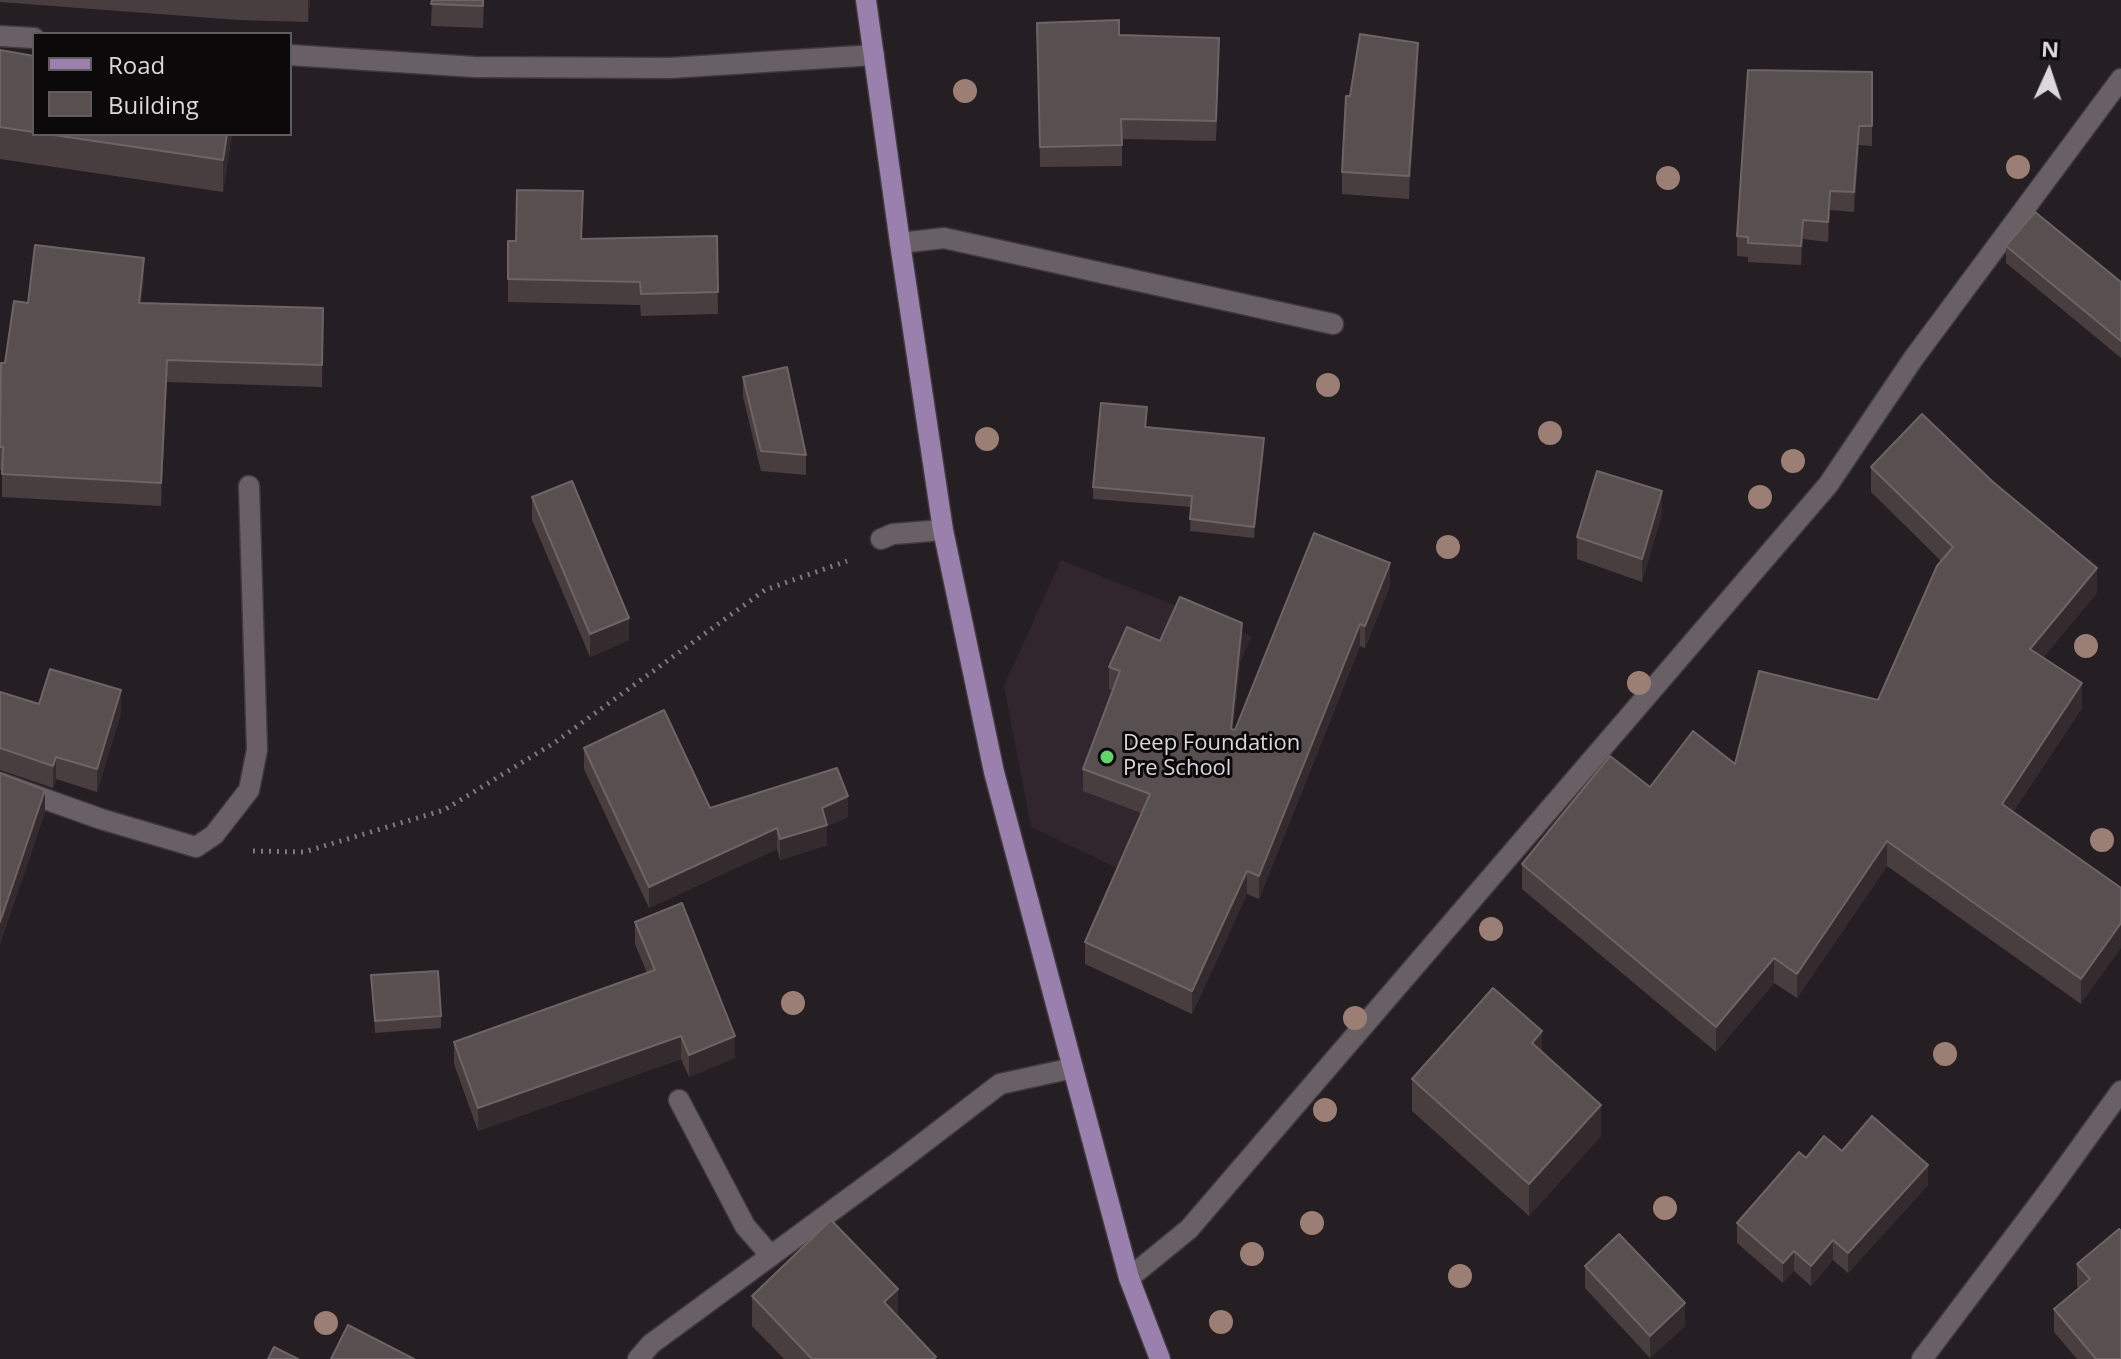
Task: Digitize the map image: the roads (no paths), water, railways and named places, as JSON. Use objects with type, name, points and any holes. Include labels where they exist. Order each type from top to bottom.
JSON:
[{"type":"main road","points":[[866,0],[943,530],[994,772],[1129,1278],[1160,1359]]},
{"type":"street","points":[[0,36],[32,38]]},
{"type":"street","points":[[292,55],[475,67],[670,68],[874,55]]},
{"type":"street","points":[[1129,1278],[1189,1229],[1828,485],[1913,359],[2121,79]]},
{"type":"street","points":[[900,243],[944,238],[1333,324]]},
{"type":"street","points":[[0,783],[101,819],[196,847],[214,835],[249,790],[257,750],[249,486]]},
{"type":"street","points":[[881,539],[893,534],[943,530]]},
{"type":"street","points":[[638,1359],[651,1344],[1000,1084],[1073,1068]]},
{"type":"street","points":[[1922,1359],[2121,1091]]},
{"type":"street","points":[[679,1100],[745,1226],[771,1256]]},
{"type":"place","name":"Deep Foundation Pre School","points":[[1107,757]]}]
